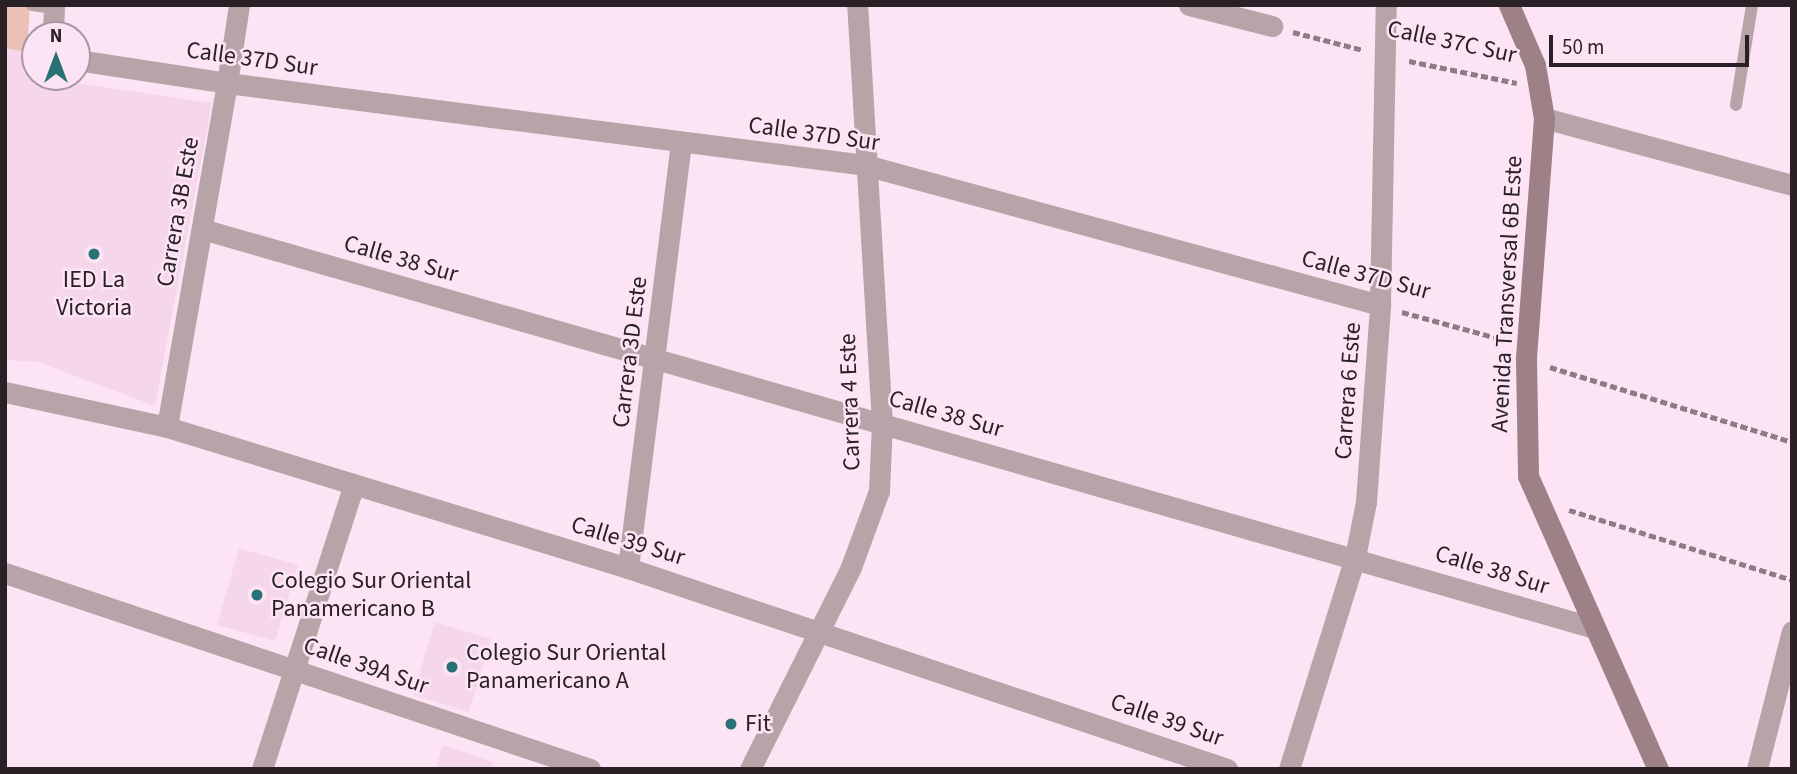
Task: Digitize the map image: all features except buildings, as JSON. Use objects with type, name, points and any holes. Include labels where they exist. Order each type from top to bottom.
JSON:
[{"type":"main road","name":"Avenida Transversal 6B Este","points":[[1509,5],[1541,88],[1544,118],[1526,352],[1528,476],[1658,769]]},
{"type":"street","name":"Carrera 3B Este","points":[[167,427],[239,5]]},
{"type":"street","name":"Carrera 4 Este","points":[[750,769],[822,630],[879,491],[882,423],[857,5]]},
{"type":"street","points":[[1189,5],[1272,26]]},
{"type":"street","name":"Carrera 6 Este","points":[[1289,769],[1355,556],[1366,502],[1380,305],[1388,56],[1386,5]]},
{"type":"street","name":"Calle 37D Sur","points":[[91,62],[227,83],[865,165],[1380,305]]},
{"type":"street","points":[[1544,118],[1792,185]]},
{"type":"street","name":"Carrera 3D Este","points":[[628,568],[656,361],[681,142]]},
{"type":"street","name":"Calle 38 Sur","points":[[202,229],[656,361],[1355,556],[1594,628]]},
{"type":"street","name":"Calle 39 Sur","points":[[5,391],[167,427],[628,568],[822,630],[1227,769]]},
{"type":"street","points":[[262,769],[354,485]]},
{"type":"street","name":"Calle 39A Sur","points":[[5,573],[587,768]]},
{"type":"street","points":[[1757,769],[1791,634]]},
{"type":"lane","points":[[1736,105],[1752,5]]},
{"type":"path","name":"Calle 37C Sur","points":[[1272,26],[1388,56],[1541,88]]},
{"type":"path","name":"Calle 37D Sur","points":[[1380,305],[1792,442]]},
{"type":"path","points":[[1606,523],[1792,580]]},
{"type":"shaded area","points":[[5,5],[30,5],[29,21],[21,21],[21,51],[5,48]]},
{"type":"shaded area","name":"IED La Victoria","points":[[5,48],[21,51],[21,91],[91,91],[91,85],[212,103],[155,406],[38,362],[5,360]]},
{"type":"shaded area","name":"Colegio Sur Oriental Panamericano B","points":[[239,548],[298,565],[275,641],[217,625]]},
{"type":"shaded area","name":"Colegio Sur Oriental Panamericano A","points":[[435,622],[491,639],[469,712],[413,695]]},
{"type":"shaded area","points":[[443,745],[494,762],[491,769],[435,769]]},
{"type":"place","name":"IED La Victoria","points":[[94,254]]},
{"type":"place","name":"Colegio Sur Oriental Panamericano B","points":[[257,595]]},
{"type":"place","name":"Colegio Sur Oriental Panamericano A","points":[[452,667]]},
{"type":"place","name":"Fit","points":[[731,724]]}]
